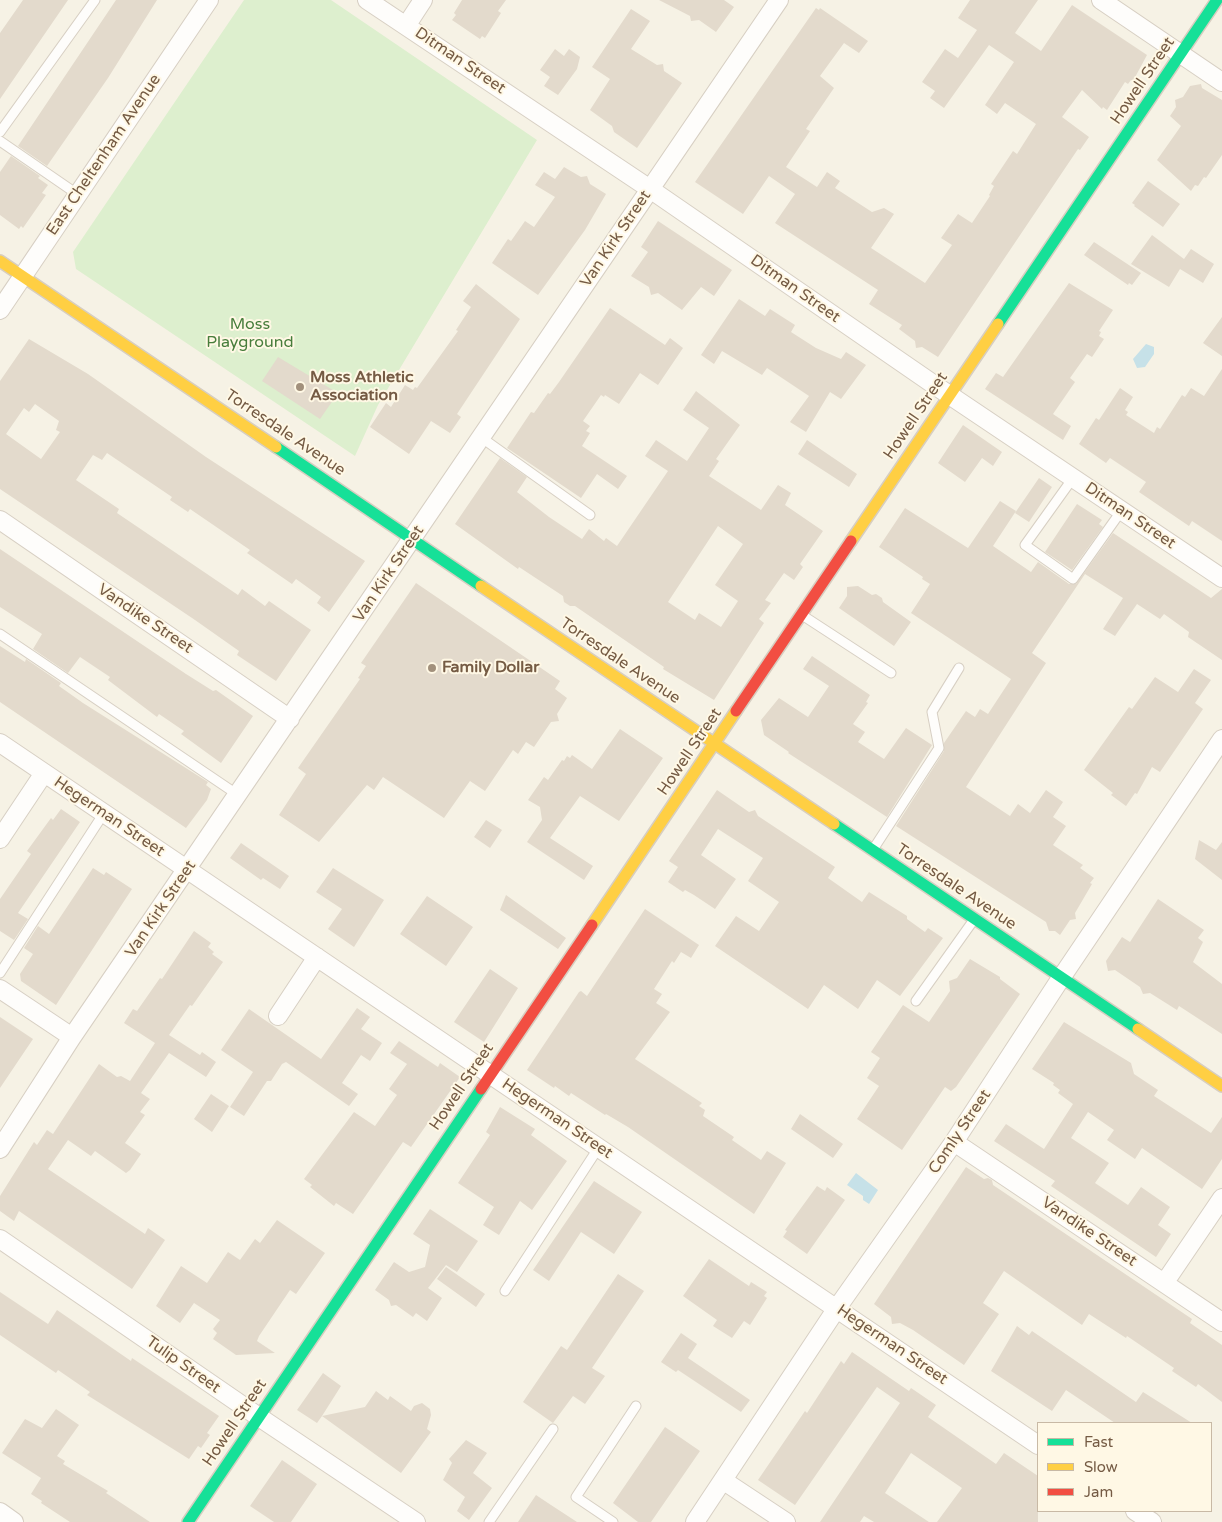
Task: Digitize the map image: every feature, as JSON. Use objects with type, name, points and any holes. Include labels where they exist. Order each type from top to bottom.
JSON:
[{"type":"street","name":"East Cheltenham Avenue","points":[[0,310],[208,0]]},
{"type":"street","name":"Ditman Street","points":[[367,0],[650,188],[949,395],[1222,578]]},
{"type":"street","points":[[406,26],[423,0]]},
{"type":"street","name":"Van Kirk Street","points":[[0,1149],[72,1038],[779,0]]},
{"type":"street","points":[[1101,0],[1222,82]]},
{"type":"street","name":"Howell Street","points":[[188,1522],[1217,0]]},
{"type":"street","name":"Torresdale Avenue","points":[[0,261],[1222,1086]]},
{"type":"street","name":"Vandike Street","points":[[0,520],[290,719]]},
{"type":"street","name":"Comly Street","points":[[695,1522],[837,1308],[954,1142],[1061,978],[1222,739]]},
{"type":"street","name":"Hegerman Street","points":[[0,743],[1037,1444]]},
{"type":"street","points":[[0,839],[44,773]]},
{"type":"street","points":[[278,1016],[318,957]]},
{"type":"street","points":[[0,989],[72,1038]]},
{"type":"street","name":"Vandike Street","points":[[954,1142],[1222,1322]]},
{"type":"street","points":[[1164,1282],[1222,1198]]},
{"type":"street","name":"Tulip Street","points":[[0,1239],[416,1522]]},
{"type":"street","points":[[724,1481],[786,1522]]},
{"type":"street","points":[[0,1512],[14,1522]]},
{"type":"street","points":[[1137,1512],[1152,1522]]},
{"type":"lane","points":[[0,132],[95,0]]},
{"type":"lane","points":[[0,142],[77,194]]},
{"type":"lane","points":[[482,438],[590,515]]},
{"type":"lane","points":[[1073,478],[1025,545],[1073,579],[1122,510]]},
{"type":"lane","points":[[802,615],[891,673]]},
{"type":"lane","points":[[0,634],[238,795]]},
{"type":"lane","points":[[872,850],[939,748],[932,712],[959,668]]},
{"type":"lane","points":[[0,974],[104,813]]},
{"type":"lane","points":[[916,1001],[975,919]]},
{"type":"lane","points":[[505,1291],[599,1148]]},
{"type":"lane","points":[[613,1522],[576,1497],[636,1406]]},
{"type":"lane","points":[[489,1522],[553,1429]]},
{"type":"green space","name":"Moss Playground","points":[[244,0],[331,0],[537,140],[378,405],[355,456],[76,269],[73,252]]},
{"type":"water","points":[[1146,344],[1154,347],[1154,354],[1145,367],[1137,368],[1133,359]]},
{"type":"water","points":[[856,1173],[878,1190],[869,1204],[863,1200],[863,1196],[847,1185]]},
{"type":"building","points":[[23,0],[68,0],[0,99],[0,33]]},
{"type":"building","points":[[116,0],[157,0],[108,78],[47,166],[18,146]]},
{"type":"building","points":[[462,0],[506,0],[498,11],[501,13],[485,38],[482,36],[480,39],[452,20]]},
{"type":"building","points":[[659,0],[724,0],[734,7],[716,32],[699,20],[691,21],[690,16]]},
{"type":"building","points":[[970,0],[1038,0],[1015,33],[1041,51],[1072,5],[1147,55],[1133,81],[1131,80],[1128,84],[1125,82],[1107,110],[1103,107],[1102,109],[1082,90],[1062,117],[1089,137],[1080,150],[1078,149],[938,357],[922,347],[916,348],[915,341],[899,329],[902,325],[869,304],[878,290],[775,223],[795,194],[769,176],[743,214],[695,182],[816,8],[819,10],[820,8],[868,41],[859,53],[844,43],[820,76],[834,88],[806,129],[810,131],[786,167],[817,187],[827,172],[840,181],[835,188],[872,212],[884,208],[894,214],[871,248],[925,283],[952,245],[941,238],[958,214],[972,223],[990,196],[994,186],[991,184],[1013,151],[1017,154],[1036,124],[1005,103],[997,114],[985,105],[1014,62],[989,45],[944,108],[930,98],[935,91],[922,82],[945,49],[958,58],[977,30],[958,18]]},
{"type":"building","points":[[631,9],[650,21],[631,49],[657,65],[663,64],[664,71],[682,83],[637,148],[614,132],[612,126],[590,110],[610,79],[592,67]]},
{"type":"building","points":[[555,49],[564,56],[569,49],[580,57],[577,69],[558,95],[544,86],[550,77],[540,70]]},
{"type":"building","points":[[1201,84],[1202,88],[1222,100],[1222,155],[1206,178],[1204,177],[1198,186],[1195,185],[1191,191],[1157,160],[1181,126],[1170,116],[1176,107],[1175,100],[1183,97],[1190,86]]},
{"type":"building","points":[[11,156],[40,176],[38,178],[48,185],[42,193],[46,195],[23,228],[21,226],[19,229],[0,215],[0,172]]},
{"type":"building","points":[[564,167],[581,177],[587,176],[590,184],[606,194],[585,230],[538,295],[492,263],[508,239],[511,241],[525,221],[534,227],[555,197],[535,185],[544,172],[555,179]]},
{"type":"building","points":[[1148,181],[1180,204],[1163,227],[1132,203]]},
{"type":"building","points":[[658,221],[732,270],[714,296],[701,287],[682,310],[658,293],[651,295],[649,287],[631,276],[648,252],[641,247]]},
{"type":"building","points":[[1152,235],[1184,259],[1191,249],[1214,264],[1203,283],[1180,269],[1169,287],[1131,264]]},
{"type":"building","points":[[1094,242],[1141,273],[1132,285],[1129,283],[1128,285],[1084,255]]},
{"type":"building","points":[[1069,283],[1113,310],[1099,331],[1101,332],[1099,336],[1104,339],[1092,357],[1087,354],[1070,378],[1075,382],[1053,414],[1071,426],[1063,440],[985,389],[996,373],[1003,377]]},
{"type":"building","points":[[476,284],[520,319],[457,414],[461,417],[450,433],[431,421],[409,454],[370,427],[386,403],[391,407],[405,385],[413,390],[415,387],[417,388],[458,331],[456,330],[471,307],[463,301]]},
{"type":"building","points":[[739,299],[765,316],[770,309],[795,325],[791,332],[816,348],[841,359],[846,352],[866,365],[841,399],[830,392],[806,432],[790,422],[809,396],[767,368],[762,375],[722,351],[714,364],[701,355]]},
{"type":"building","points":[[610,308],[665,345],[670,338],[683,348],[658,385],[640,373],[619,404],[605,395],[604,397],[601,395],[583,421],[590,426],[586,431],[590,433],[582,446],[627,476],[618,489],[597,474],[581,498],[507,448],[531,412],[534,413],[548,393],[550,394],[559,382]]},
{"type":"building","points":[[1222,317],[1222,356],[1203,343]]},
{"type":"building","points":[[29,339],[88,374],[206,457],[365,561],[329,612],[317,603],[321,597],[296,579],[292,584],[247,553],[250,550],[190,509],[188,512],[170,500],[172,497],[107,453],[102,460],[93,455],[76,480],[119,509],[117,513],[238,595],[242,589],[265,606],[269,601],[311,630],[276,681],[237,655],[239,651],[195,620],[0,489],[0,381]],"holes":[[[35,404],[59,421],[56,430],[60,432],[41,459],[6,434],[24,408],[29,412]]]},
{"type":"building","name":"Moss Athletic Association","points":[[278,357],[338,393],[320,419],[262,381]]},
{"type":"building","points":[[1222,369],[1222,541],[1192,521],[1189,526],[1139,492],[1146,482],[1110,458],[1106,463],[1079,444],[1096,418],[1099,420],[1120,388],[1133,397],[1125,410],[1128,412],[1126,415],[1154,433],[1157,427],[1160,429],[1182,395],[1185,397],[1191,388],[1204,396]]},
{"type":"building","points":[[696,391],[740,425],[716,459],[719,461],[709,476],[761,510],[778,485],[791,493],[785,505],[823,531],[800,564],[803,567],[794,580],[784,573],[765,600],[771,603],[759,619],[764,623],[714,700],[663,669],[664,667],[575,606],[570,606],[564,602],[563,596],[519,567],[518,569],[455,524],[500,458],[527,477],[517,492],[549,517],[582,539],[589,529],[604,541],[606,538],[617,546],[668,471],[645,456],[656,440],[687,461],[709,428],[683,410]],"holes":[[[718,526],[743,544],[715,585],[738,601],[721,627],[699,613],[695,620],[668,602]]]},
{"type":"building","points":[[963,425],[1002,452],[993,466],[982,458],[965,482],[938,463]]},
{"type":"building","points":[[807,440],[857,474],[849,487],[798,454]]},
{"type":"building","points":[[1039,478],[1052,487],[1029,522],[1015,513]]},
{"type":"building","points":[[1000,501],[1016,511],[993,546],[1031,572],[1038,562],[1069,584],[1076,584],[1113,533],[1211,598],[1222,589],[1222,660],[1188,637],[1189,632],[1164,614],[1160,619],[1137,604],[1115,636],[1103,629],[1123,598],[1085,574],[1032,653],[1046,663],[966,787],[1010,816],[1018,804],[1030,813],[1046,790],[1063,802],[1053,817],[1066,826],[1053,845],[1083,865],[1080,868],[1094,878],[1075,913],[1076,919],[1070,920],[1060,935],[1055,931],[1049,931],[1046,922],[896,826],[944,751],[944,743],[966,711],[975,717],[980,709],[988,714],[1011,679],[911,613],[930,584],[922,579],[923,577],[879,547],[905,508],[968,548]]},
{"type":"building","points":[[1077,504],[1102,520],[1099,524],[1103,527],[1072,570],[1045,552]]},
{"type":"building","points":[[0,549],[186,674],[213,691],[216,690],[253,716],[221,763],[181,734],[184,731],[159,714],[157,717],[108,680],[110,677],[80,657],[68,673],[33,649],[42,634],[0,607]]},
{"type":"building","points":[[416,583],[560,681],[555,689],[567,698],[557,714],[559,721],[551,722],[534,747],[526,742],[518,754],[513,750],[485,791],[470,781],[444,818],[383,777],[374,790],[367,785],[319,842],[279,815],[306,774],[298,768],[360,679],[358,678],[366,666],[361,663]]},
{"type":"building","points":[[858,586],[872,595],[876,594],[882,598],[883,602],[911,622],[894,646],[839,608],[847,596],[847,587]]},
{"type":"building","points":[[0,646],[25,662],[26,659],[61,683],[59,686],[83,703],[208,782],[206,785],[211,789],[207,800],[186,828],[0,702]]},
{"type":"building","points":[[812,656],[870,695],[866,702],[868,703],[853,724],[865,732],[858,742],[884,759],[906,728],[932,745],[887,817],[788,753],[764,735],[761,720],[779,698],[808,717],[829,686],[803,669]]},
{"type":"building","points":[[1194,669],[1211,680],[1195,703],[1203,709],[1160,772],[1152,767],[1137,794],[1135,793],[1126,806],[1084,770],[1129,707],[1132,709],[1155,677],[1178,692]]},
{"type":"building","points":[[620,729],[663,758],[619,821],[580,796],[550,838],[593,866],[584,880],[527,842],[542,820],[540,807],[528,800],[544,777],[548,780],[567,756],[570,758],[572,755],[592,769]]},
{"type":"building","points":[[717,790],[749,812],[755,810],[758,816],[835,867],[828,878],[862,902],[869,892],[907,916],[907,919],[925,932],[928,928],[943,938],[900,996],[877,980],[858,1009],[824,985],[808,1009],[715,946],[736,916],[759,931],[779,902],[748,881],[763,858],[718,829],[701,855],[736,879],[715,909],[694,895],[685,890],[683,892],[668,882],[678,867],[669,861]]},
{"type":"building","points":[[61,809],[80,822],[18,913],[28,919],[14,940],[0,931],[0,899],[31,854],[27,851],[51,818],[53,820]]},
{"type":"building","points":[[486,820],[502,830],[490,848],[474,837]]},
{"type":"building","points":[[1199,840],[1216,850],[1222,842],[1222,880],[1195,859]]},
{"type":"building","points":[[241,843],[289,876],[280,889],[263,878],[261,880],[230,858]]},
{"type":"building","points":[[93,868],[104,875],[106,872],[132,889],[56,1005],[21,981],[20,974],[33,954],[24,948],[38,926],[49,934]]},
{"type":"building","points":[[333,868],[384,900],[354,947],[328,929],[342,909],[316,892]]},
{"type":"building","points":[[506,895],[566,938],[558,949],[500,910]]},
{"type":"building","points":[[427,896],[473,927],[446,966],[400,934]]},
{"type":"building","points":[[1158,899],[1204,930],[1198,938],[1203,942],[1193,962],[1222,984],[1222,1034],[1179,1006],[1177,1010],[1150,993],[1143,994],[1140,987],[1115,970],[1108,971],[1106,961],[1122,937],[1130,942]]},
{"type":"building","points":[[645,909],[699,945],[691,958],[681,952],[674,963],[672,961],[654,989],[662,994],[656,1003],[670,1012],[635,1059],[702,1103],[699,1106],[705,1110],[703,1116],[734,1137],[732,1140],[761,1160],[767,1151],[786,1163],[754,1214],[628,1127],[571,1093],[569,1096],[555,1086],[554,1088],[527,1070],[579,992],[581,991],[587,996]]},
{"type":"building","points":[[194,931],[211,943],[208,947],[214,952],[212,954],[223,962],[169,1035],[200,1055],[202,1052],[216,1062],[206,1077],[169,1053],[141,1093],[150,1099],[140,1112],[145,1115],[125,1143],[141,1154],[126,1173],[95,1151],[91,1156],[68,1140],[48,1169],[145,1234],[148,1228],[165,1240],[132,1289],[19,1211],[14,1221],[0,1211],[0,1196],[34,1142],[37,1145],[47,1130],[53,1134],[99,1064],[117,1077],[121,1076],[130,1081],[155,1043],[124,1023],[133,1009],[137,1011],[160,978],[162,979]]},
{"type":"building","points":[[970,959],[1000,977],[1000,979],[1020,994],[956,1087],[951,1091],[945,1087],[902,1150],[857,1119],[879,1086],[867,1078],[880,1058],[871,1052],[903,1005],[929,1022],[950,991],[949,981],[957,978]]},
{"type":"building","points":[[490,969],[518,988],[484,1042],[454,1022]]},
{"type":"building","points":[[357,1008],[370,1017],[361,1029],[382,1043],[370,1061],[361,1055],[342,1083],[358,1094],[349,1106],[286,1062],[282,1064],[271,1081],[267,1081],[244,1116],[230,1107],[253,1072],[221,1050],[249,1009],[321,1059]]},
{"type":"building","points":[[0,1017],[33,1039],[0,1088]]},
{"type":"building","points":[[1064,1022],[1131,1063],[1134,1074],[1158,1090],[1154,1096],[1211,1133],[1222,1117],[1222,1159],[1202,1189],[1142,1148],[1135,1159],[1107,1140],[1114,1130],[1088,1112],[1071,1138],[1109,1163],[1095,1183],[1128,1205],[1141,1187],[1170,1207],[1158,1225],[1171,1234],[1156,1257],[1051,1186],[1055,1181],[994,1141],[1006,1124],[1044,1149],[1073,1104],[1058,1093],[1060,1090],[1053,1085],[1054,1083],[1032,1069]]},
{"type":"building","points":[[399,1041],[438,1067],[440,1063],[460,1077],[411,1147],[403,1142],[353,1214],[336,1203],[334,1206],[310,1187],[312,1185],[304,1179],[354,1112],[375,1126],[397,1095],[389,1089],[407,1064],[390,1053]]},
{"type":"building","points":[[211,1094],[229,1106],[212,1132],[194,1119]]},
{"type":"building","points":[[500,1107],[535,1129],[531,1135],[567,1161],[532,1210],[520,1201],[499,1235],[483,1225],[494,1207],[458,1183],[490,1135],[486,1132]]},
{"type":"building","points":[[800,1114],[843,1144],[833,1158],[791,1129]]},
{"type":"building","points":[[966,1167],[984,1179],[992,1180],[993,1185],[1192,1319],[1190,1323],[1222,1345],[1222,1402],[1198,1384],[1196,1387],[1172,1371],[1174,1368],[1127,1336],[1126,1338],[1089,1314],[1082,1325],[1004,1271],[983,1303],[999,1314],[964,1365],[913,1330],[900,1323],[892,1324],[891,1317],[874,1304]]},
{"type":"building","points":[[594,1181],[642,1212],[614,1254],[581,1232],[549,1281],[533,1270]]},
{"type":"building","points":[[817,1186],[825,1191],[827,1187],[845,1200],[807,1254],[783,1237],[787,1231],[785,1230]]},
{"type":"building","points":[[430,1209],[478,1241],[457,1272],[446,1265],[428,1288],[442,1298],[427,1321],[416,1313],[413,1317],[396,1305],[391,1306],[389,1300],[375,1290],[394,1262],[409,1272],[425,1267],[430,1245],[413,1234]]},
{"type":"building","points":[[277,1220],[325,1253],[296,1294],[290,1290],[259,1336],[257,1341],[275,1353],[236,1355],[213,1339],[217,1333],[213,1329],[220,1320],[194,1303],[180,1323],[156,1306],[181,1266],[207,1283],[228,1252],[240,1260],[255,1239],[260,1243]]},
{"type":"building","points":[[709,1259],[749,1286],[751,1282],[767,1292],[764,1296],[767,1298],[750,1325],[744,1321],[732,1338],[713,1326],[717,1320],[683,1296]]},
{"type":"building","points":[[446,1267],[485,1294],[476,1307],[437,1279]]},
{"type":"building","points":[[618,1274],[644,1291],[592,1368],[605,1376],[585,1404],[573,1396],[553,1423],[523,1402],[561,1346],[567,1350]]},
{"type":"building","points":[[0,1292],[48,1324],[57,1310],[131,1361],[132,1358],[219,1416],[207,1433],[210,1435],[201,1448],[198,1446],[189,1459],[87,1395],[90,1392],[58,1370],[56,1373],[0,1335]]},
{"type":"building","points":[[1017,1326],[1029,1335],[1032,1331],[1136,1402],[1143,1392],[1190,1422],[1114,1422],[1066,1390],[1052,1411],[991,1371]]},
{"type":"building","points":[[681,1333],[697,1344],[688,1358],[750,1400],[741,1412],[678,1370],[676,1372],[661,1362]]},
{"type":"building","points":[[852,1352],[909,1391],[911,1388],[936,1405],[928,1417],[996,1464],[1004,1453],[1037,1475],[1038,1522],[937,1522],[962,1488],[911,1453],[885,1493],[929,1522],[874,1522],[864,1516],[860,1522],[820,1522],[900,1403],[877,1387],[795,1505],[758,1480],[805,1411],[807,1413],[841,1361],[844,1364]]},
{"type":"building","points":[[323,1373],[341,1386],[317,1423],[297,1410]]},
{"type":"building","points":[[376,1391],[388,1400],[390,1396],[411,1411],[414,1406],[422,1403],[430,1409],[431,1415],[427,1429],[431,1432],[401,1473],[322,1416],[365,1407]]},
{"type":"building","points":[[56,1409],[79,1425],[57,1456],[65,1461],[63,1464],[108,1491],[106,1493],[150,1522],[70,1522],[31,1494],[41,1478],[2,1453],[25,1419],[42,1428]]},
{"type":"building","points":[[665,1427],[700,1451],[651,1522],[638,1522],[613,1503]]},
{"type":"building","points":[[466,1440],[487,1453],[473,1473],[492,1488],[469,1520],[457,1511],[465,1497],[443,1480],[452,1463],[449,1459]]},
{"type":"building","points":[[282,1460],[317,1484],[291,1522],[274,1522],[250,1506]]},
{"type":"building","points":[[536,1495],[551,1505],[577,1522],[518,1522]]},
{"type":"traffic: fast","points":[[998,324],[1217,0]]},
{"type":"traffic: fast","points":[[276,447],[481,586]]},
{"type":"traffic: fast","points":[[834,824],[1138,1029]]},
{"type":"traffic: fast","points":[[188,1522],[481,1089]]},
{"type":"traffic: slow","points":[[0,261],[276,447]]},
{"type":"traffic: slow","points":[[851,541],[998,324]]},
{"type":"traffic: slow","points":[[481,586],[834,824]]},
{"type":"traffic: slow","points":[[592,925],[736,711]]},
{"type":"traffic: slow","points":[[1138,1029],[1222,1086]]},
{"type":"traffic: jam","points":[[736,711],[851,541]]},
{"type":"traffic: jam","points":[[481,1089],[592,925]]},
{"type":"place","name":"Moss Athletic Association","points":[[300,387]]},
{"type":"place","name":"Family Dollar","points":[[432,668]]}]
